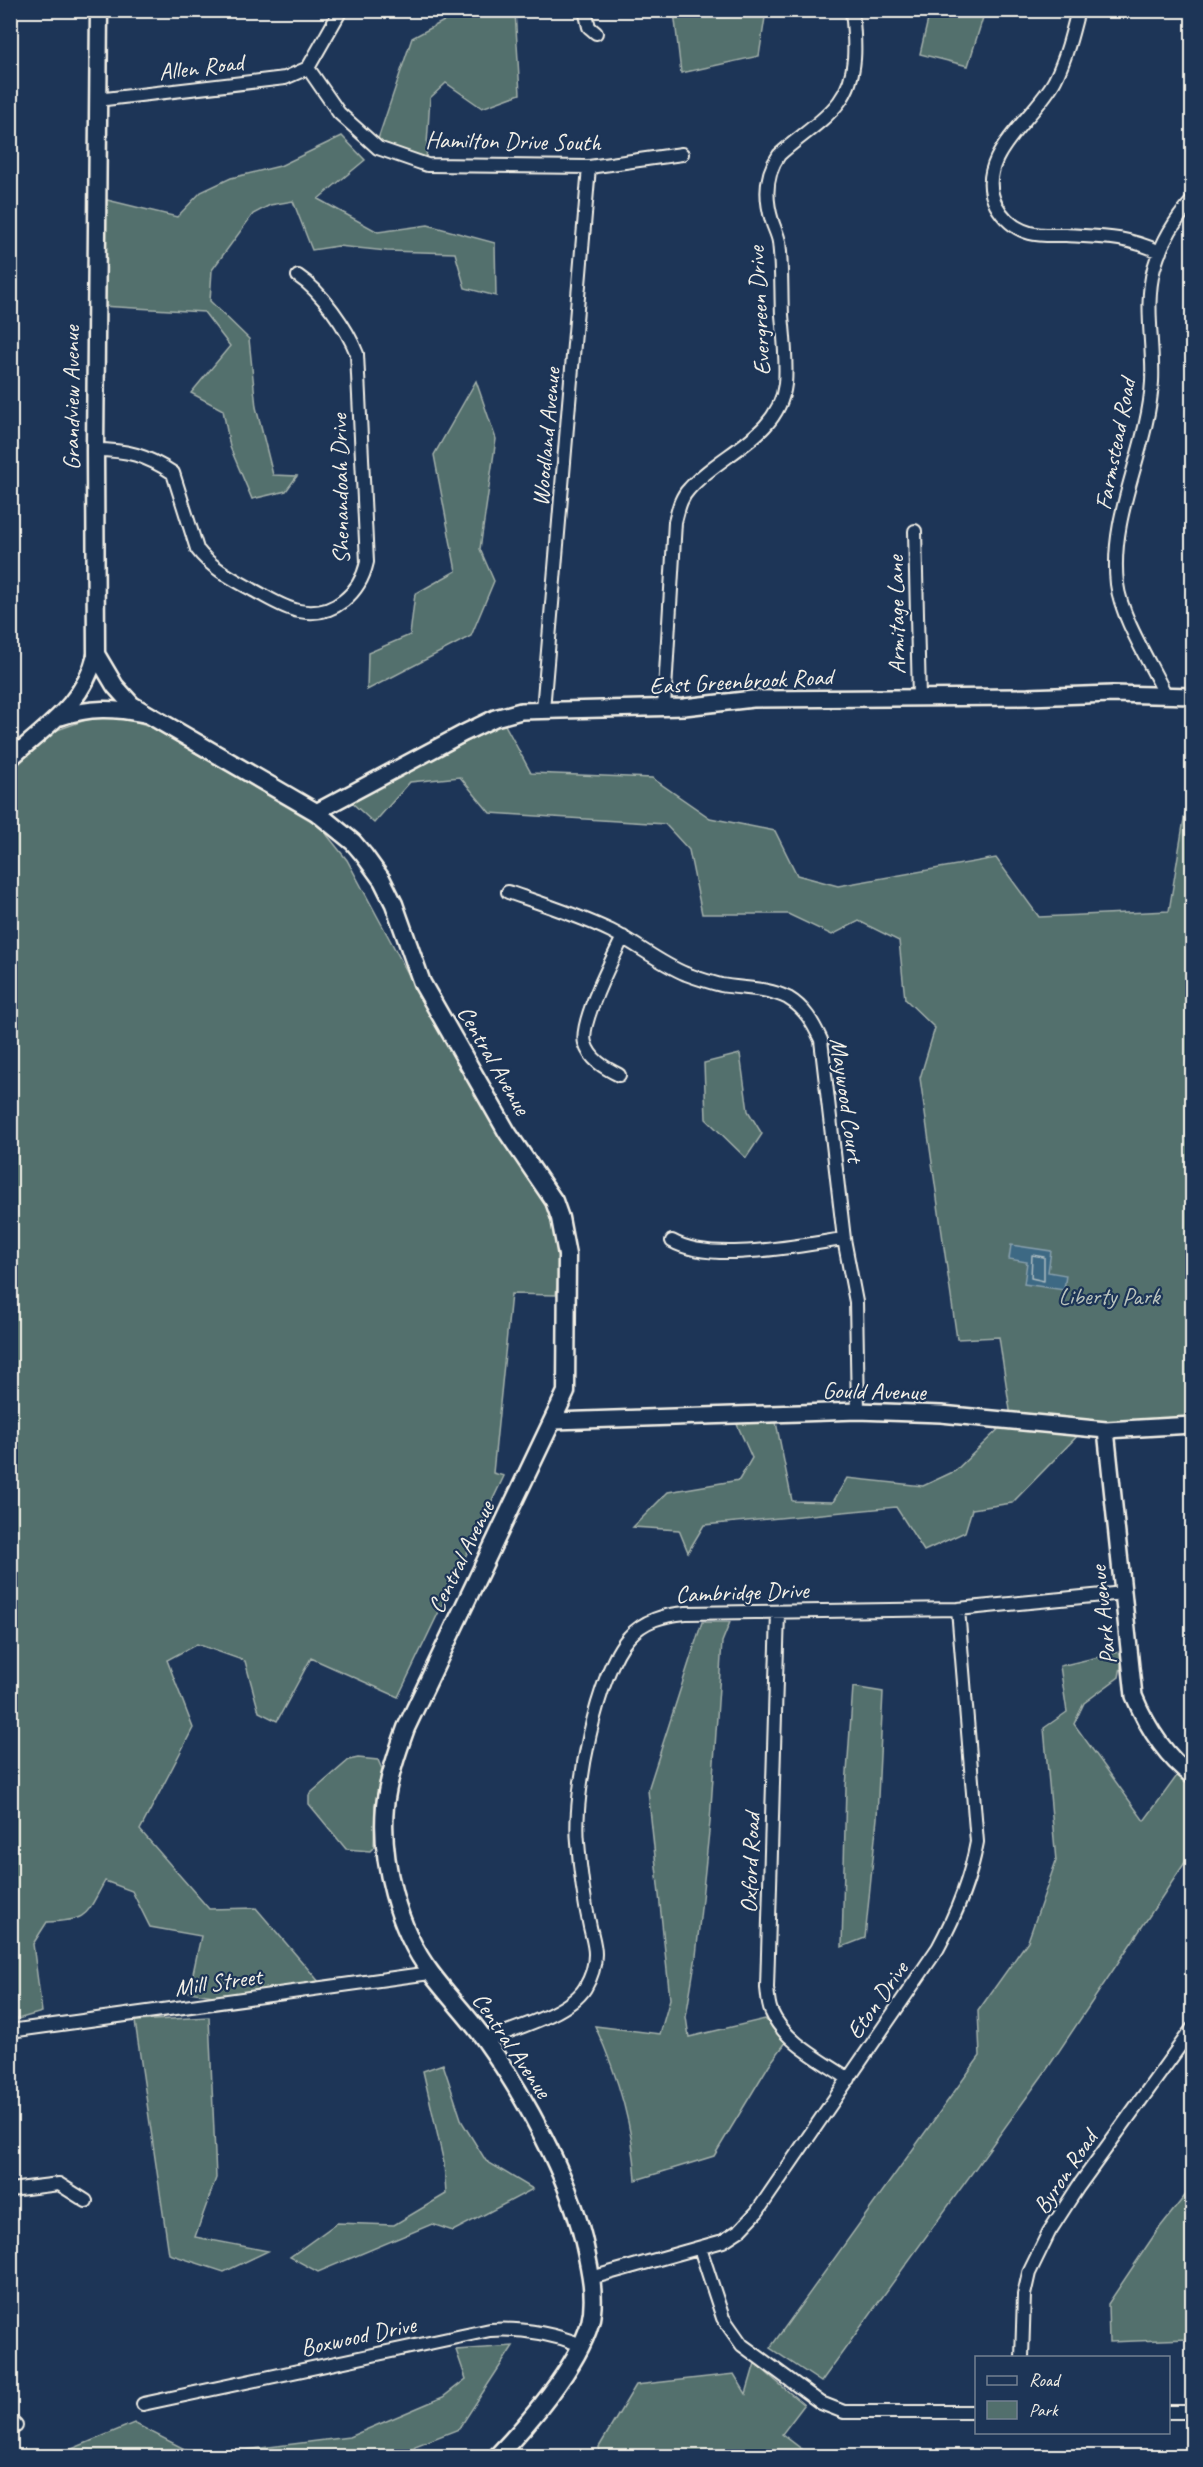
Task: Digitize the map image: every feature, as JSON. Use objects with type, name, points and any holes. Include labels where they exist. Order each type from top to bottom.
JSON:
[{"type":"main road","name":"Grandview Avenue","points":[[99,10],[95,450],[96,654],[122,696],[144,714],[191,741]]},
{"type":"main road","name":"Central Avenue","points":[[191,741],[316,812],[353,842],[382,880],[394,904],[422,982],[507,1132],[554,1201],[560,1218],[567,1255],[566,1392],[411,1717],[392,1770],[385,1807],[385,1845],[390,1882],[406,1927],[430,1973],[485,2040],[517,2091],[566,2186],[577,2215],[591,2278],[590,2322],[581,2345],[536,2411],[497,2457]]},
{"type":"street","points":[[308,68],[341,10]]},
{"type":"street","points":[[585,10],[589,27],[596,33]]},
{"type":"street","name":"Evergreen Drive","points":[[664,707],[675,522],[679,505],[687,490],[698,480],[762,430],[772,417],[785,385],[778,241],[771,219],[767,186],[773,163],[779,155],[824,117],[839,102],[846,90],[856,45],[852,10]]},
{"type":"street","points":[[1078,10],[1065,58],[1055,81],[996,157],[990,178],[994,201],[1006,220],[1031,234],[1117,237],[1141,243],[1160,252]]},
{"type":"street","name":"Allen Road","points":[[97,100],[285,78],[308,68]]},
{"type":"street","name":"Hamilton Drive South","points":[[308,68],[339,113],[378,148],[427,165],[590,167],[682,154]]},
{"type":"street","name":"Woodland Avenue","points":[[543,710],[590,167]]},
{"type":"street","name":"Farmstead Road","points":[[1166,696],[1125,612],[1118,586],[1116,563],[1123,510],[1147,413],[1152,382],[1150,291],[1160,252],[1167,237],[1192,201]]},
{"type":"street","name":"Shenandoah Drive","points":[[95,450],[122,450],[140,455],[173,473],[197,549],[204,559],[237,581],[300,611],[325,609],[351,596],[358,586],[367,562],[357,354],[351,339],[311,284],[298,276]]},
{"type":"street","name":"Armitage Lane","points":[[915,531],[919,698]]},
{"type":"street","points":[[10,759],[80,694],[92,669],[96,654]]},
{"type":"street","name":"East Greenbrook Road","points":[[316,812],[495,718],[521,711],[664,707],[753,699],[1112,694],[1192,696]]},
{"type":"street","points":[[55,719],[88,709],[124,710],[144,714]]},
{"type":"street","name":"Maywood Court","points":[[508,892],[596,924],[623,937],[660,962],[687,974],[720,984],[768,991],[788,998],[812,1020],[821,1040],[844,1239],[856,1302],[858,1411]]},
{"type":"street","points":[[619,1075],[602,1066],[591,1056],[584,1042],[587,1019],[623,937]]},
{"type":"street","points":[[672,1241],[693,1250],[753,1252],[844,1239]]},
{"type":"street","name":"Gould Avenue","points":[[554,1421],[858,1411],[941,1414],[1106,1430],[1192,1425]]},
{"type":"street","name":"Park Avenue","points":[[1106,1430],[1134,1696],[1145,1722],[1161,1745],[1192,1776]]},
{"type":"street","name":"Cambridge Drive","points":[[485,2040],[558,2011],[579,1995],[590,1979],[595,1953],[578,1839],[583,1765],[595,1714],[615,1658],[623,1644],[646,1623],[668,1615],[958,1609],[1124,1593]]},
{"type":"street","name":"Eton Drive","points":[[591,2278],[723,2241],[740,2230],[757,2212],[938,1948],[957,1913],[971,1874],[978,1842],[958,1609]]},
{"type":"street","name":"Oxford Road","points":[[778,1612],[767,1988],[771,2010],[782,2028],[849,2079]]},
{"type":"street","name":"Mill Street","points":[[10,2031],[430,1973]]},
{"type":"street","name":"Byron Road","points":[[1022,2356],[1023,2295],[1029,2273],[1049,2232],[1078,2187],[1192,2029]]},
{"type":"street","points":[[10,2190],[59,2184],[86,2201]]},
{"type":"street","points":[[700,2248],[723,2318],[742,2345],[821,2403],[844,2412],[975,2412]]},
{"type":"street","name":"Boxwood Drive","points":[[144,2404],[490,2330],[536,2330],[581,2345]]},
{"type":"street","points":[[1170,2412],[1192,2412]]},
{"type":"green space","points":[[459,11],[515,11],[520,94],[482,108],[446,83],[430,98],[426,160],[377,142],[412,38]]},
{"type":"green space","points":[[674,11],[766,11],[759,56],[681,73]]},
{"type":"green space","points":[[930,11],[985,11],[968,66],[920,54]]},
{"type":"green space","points":[[342,136],[365,160],[318,199],[378,232],[428,225],[495,243],[496,296],[465,288],[455,253],[387,251],[338,246],[312,250],[293,201],[270,205],[253,214],[212,270],[210,301],[249,339],[256,407],[273,475],[297,476],[286,491],[252,499],[230,447],[223,410],[191,393],[230,346],[204,312],[101,306],[103,199],[177,217],[201,192],[231,178],[280,166]]},
{"type":"green space","points":[[476,381],[496,439],[480,549],[494,581],[471,636],[367,690],[368,653],[410,635],[415,594],[456,571],[434,455]]},
{"type":"green space","points":[[108,712],[149,726],[320,826],[347,860],[418,992],[549,1211],[561,1245],[556,1295],[511,1294],[493,1473],[504,1476],[398,1697],[311,1658],[277,1721],[259,1712],[245,1661],[197,1644],[167,1660],[193,1728],[140,1830],[209,1909],[256,1908],[320,1983],[219,1997],[189,1992],[201,1936],[150,1927],[132,1891],[105,1881],[85,1914],[71,1920],[47,1922],[33,1944],[42,2012],[11,2021],[11,761],[46,734]]},
{"type":"green space","name":"Liberty Park","points":[[504,723],[531,773],[652,778],[710,818],[775,831],[797,875],[838,886],[996,858],[1039,917],[1169,911],[1185,813],[1192,814],[1192,1422],[1087,1426],[1012,1503],[972,1509],[965,1532],[924,1551],[896,1507],[704,1525],[688,1552],[679,1530],[633,1527],[668,1492],[739,1480],[752,1458],[736,1422],[776,1422],[792,1501],[833,1502],[847,1478],[923,1486],[955,1471],[1011,1417],[999,1337],[957,1339],[920,1078],[935,1028],[905,999],[899,941],[859,921],[832,935],[788,914],[702,914],[689,850],[665,824],[490,813],[460,777],[410,782],[374,823],[350,801]]},
{"type":"green space","points":[[740,1054],[748,1111],[762,1134],[746,1158],[706,1119],[704,1063]]},
{"type":"green space","points":[[702,1622],[730,1622],[722,1642],[710,1822],[696,1956],[686,2017],[689,2037],[765,2019],[787,2041],[769,2065],[714,2156],[636,2180],[632,2140],[623,2101],[611,2063],[595,2026],[660,2034],[670,1999],[648,1790]]},
{"type":"green space","points":[[1124,1651],[1119,1677],[1084,1703],[1074,1724],[1144,1821],[1179,1773],[1192,1784],[1192,1852],[1047,2069],[821,2382],[770,2348],[980,2056],[978,2011],[1028,1941],[1056,1861],[1044,1728],[1067,1712],[1060,1666]]},
{"type":"green space","points":[[853,1687],[883,1692],[877,1818],[865,1938],[842,1947],[846,1787]]},
{"type":"green space","points":[[358,1758],[378,1760],[382,1769],[375,1805],[374,1847],[370,1851],[346,1849],[309,1804],[309,1795],[312,1792],[349,1760]]},
{"type":"green space","points":[[209,2017],[216,2178],[195,2237],[268,2251],[224,2272],[169,2254],[135,2021]]},
{"type":"green space","points":[[443,2064],[462,2122],[486,2161],[533,2189],[453,2231],[432,2224],[318,2272],[290,2257],[337,2223],[394,2225],[446,2194],[444,2163],[423,2071]]},
{"type":"green space","points":[[1192,2187],[1192,2281],[1188,2339],[1109,2342],[1108,2304],[1157,2231]]},
{"type":"green space","points":[[513,2346],[459,2429],[415,2446],[408,2456],[198,2456],[349,2437],[443,2397],[466,2379],[456,2350]]},
{"type":"green space","points":[[755,2363],[804,2405],[782,2434],[811,2456],[600,2456],[599,2447],[636,2385],[734,2374],[746,2394]]},
{"type":"green space","points":[[134,2423],[198,2456],[55,2456]]},
{"type":"water","points":[[1011,1245],[1051,1251],[1048,1272],[1066,1275],[1064,1290],[1024,1284],[1027,1262],[1009,1259]]}]
